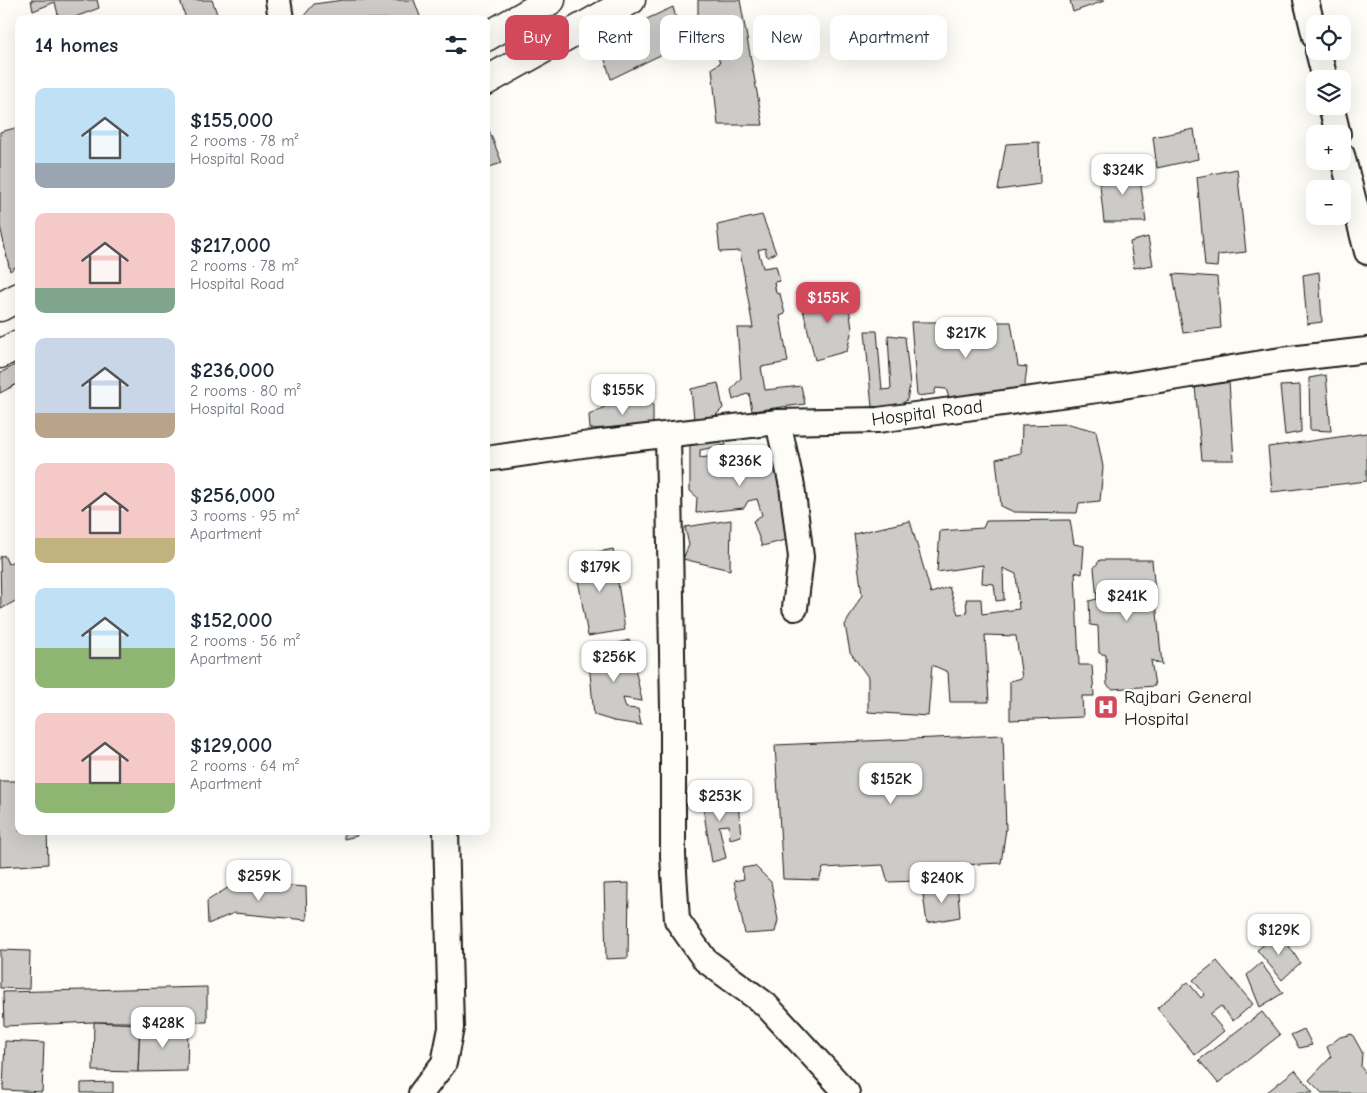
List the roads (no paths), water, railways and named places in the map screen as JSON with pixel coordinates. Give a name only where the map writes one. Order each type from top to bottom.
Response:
[{"type":"main road","points":[[490,35],[551,0]]},
{"type":"main road","points":[[490,79],[631,0]]},
{"type":"main road","points":[[0,307],[15,299]]},
{"type":"main road","points":[[0,354],[15,346]]},
{"type":"street","points":[[278,0],[280,15]]},
{"type":"street","points":[[1306,0],[1310,15]]},
{"type":"street","points":[[1346,170],[1367,252]]},
{"type":"street","name":"Hospital Road","points":[[490,458],[778,422],[878,420],[1105,389],[1281,360],[1367,350]]},
{"type":"street","points":[[778,422],[792,486],[801,557],[796,608]]},
{"type":"street","points":[[668,435],[673,707],[673,856],[677,920],[705,960],[765,1004],[847,1093]]},
{"type":"street","points":[[421,1093],[444,1063],[451,1028],[446,835]]},
{"type":"place","name":"Rajbari General Hospital","points":[[1106,707]]}]
